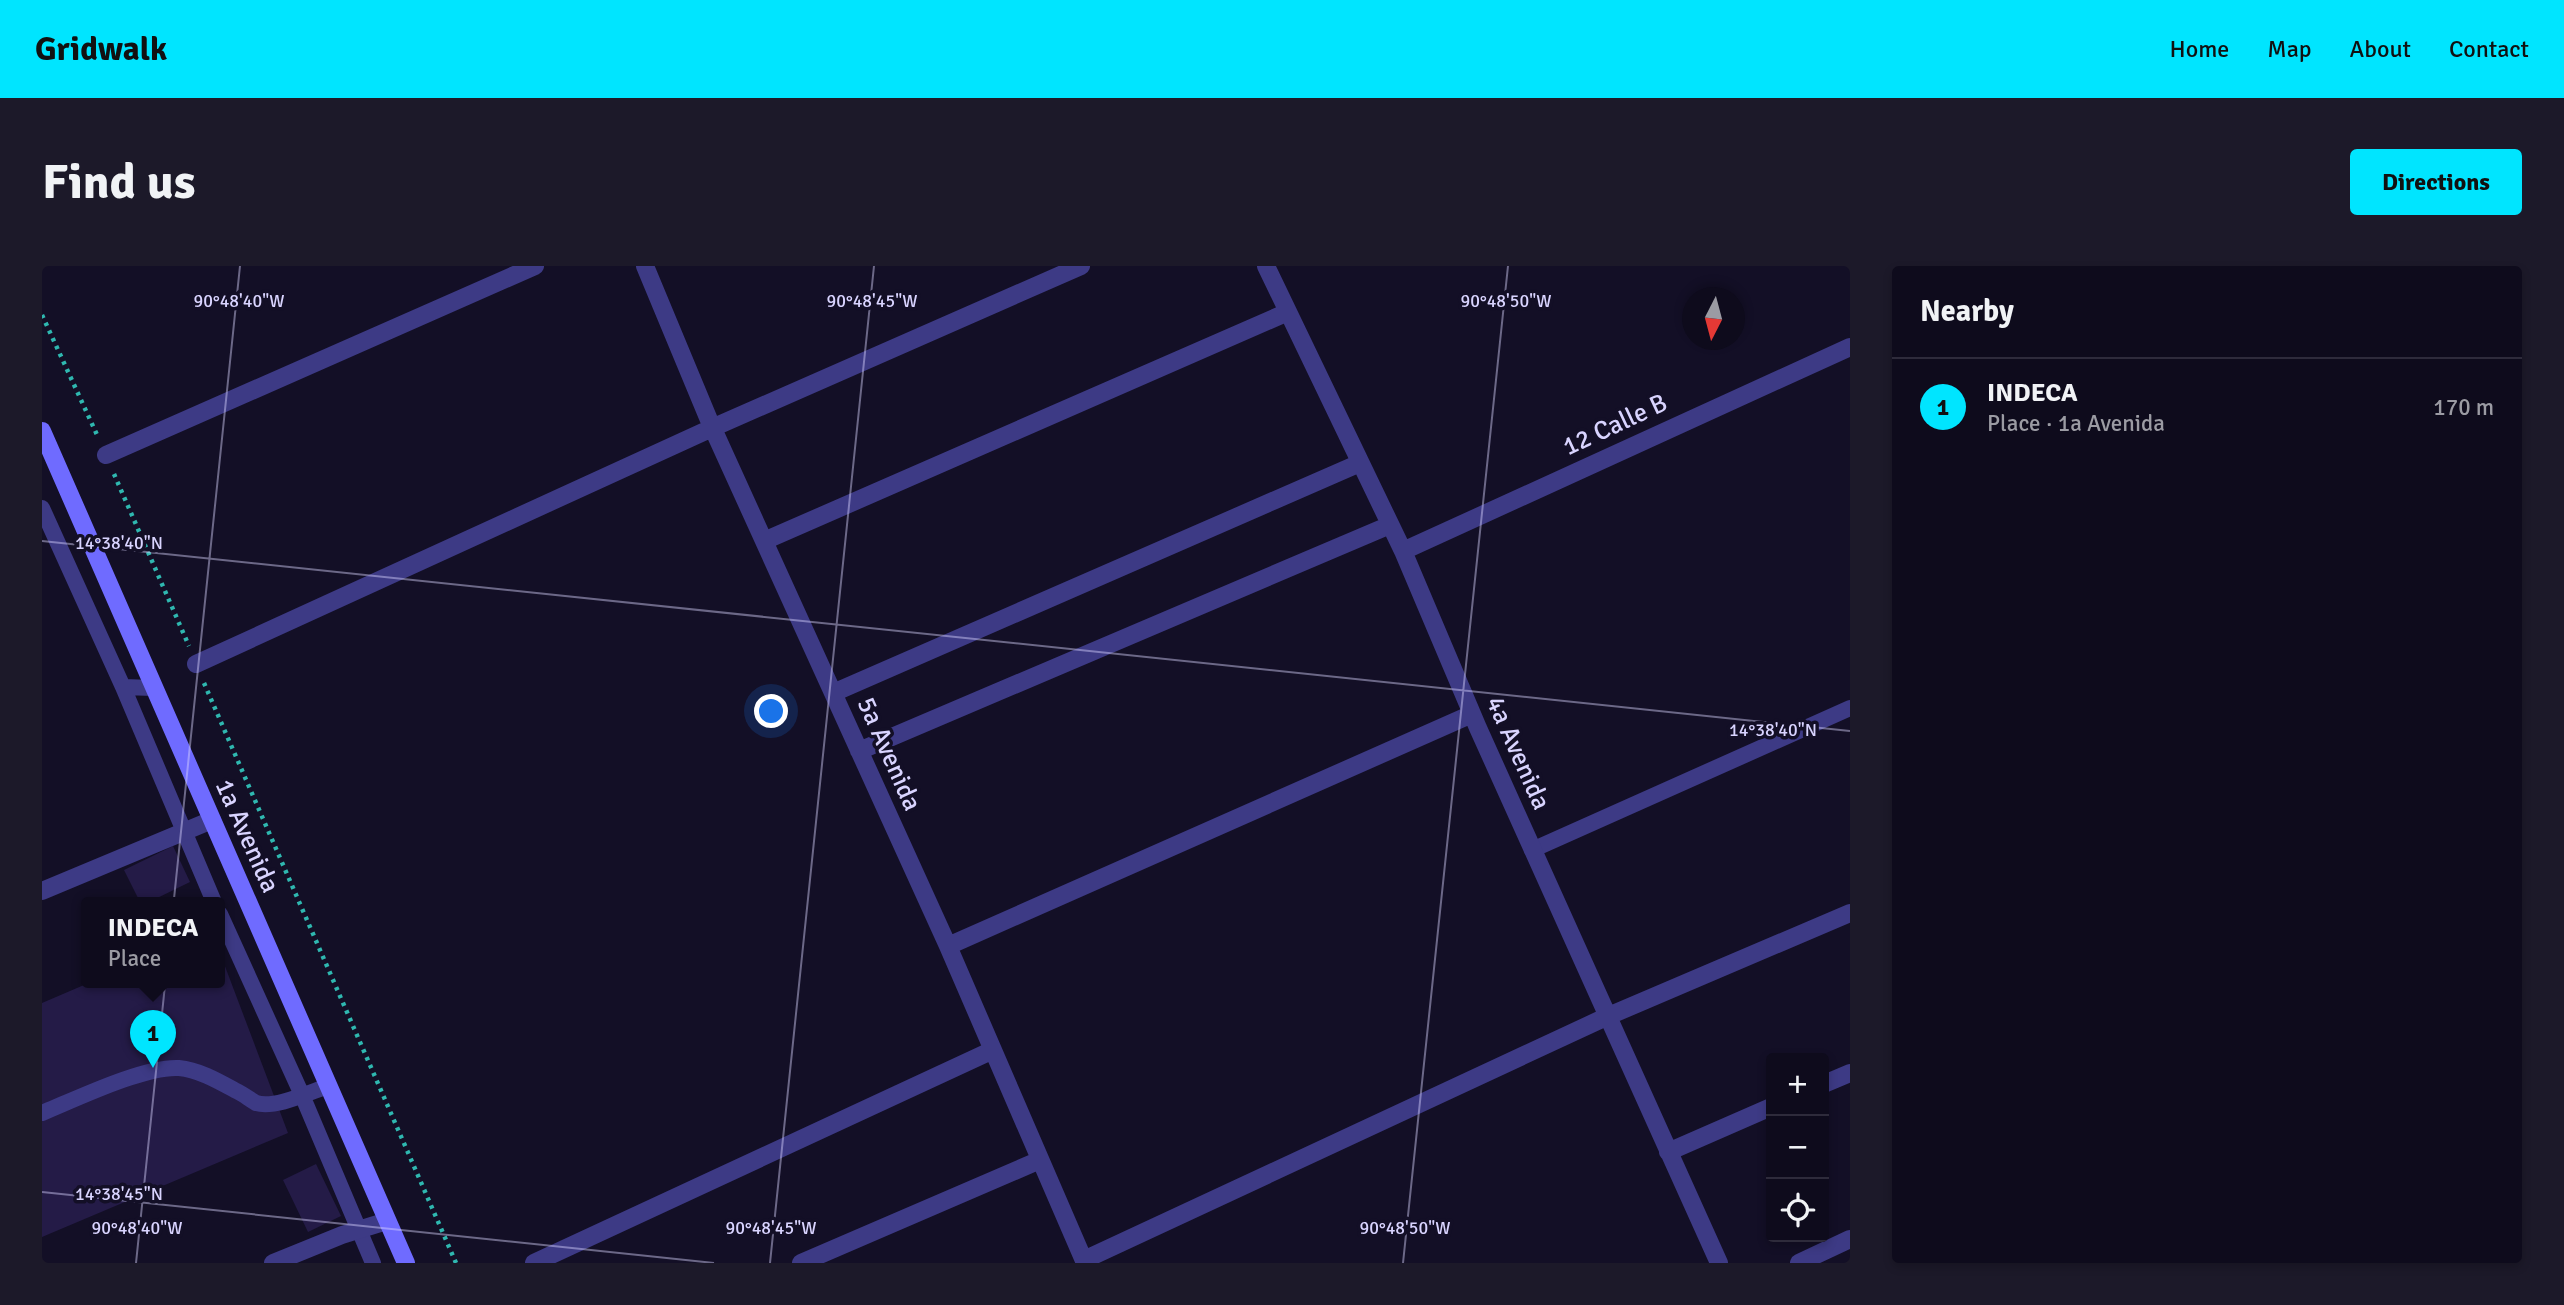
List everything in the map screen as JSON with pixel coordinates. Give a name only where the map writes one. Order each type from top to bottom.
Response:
[{"type":"main road","name":"1a Avenida","points":[[42,431],[406,1263]]},
{"type":"street","points":[[106,454],[535,266]]},
{"type":"street","points":[[196,664],[712,428],[1081,266]]},
{"type":"street","name":"4a Avenida","points":[[1266,266],[1403,551],[1606,1017],[1719,1263]]},
{"type":"street","name":"5a Avenida","points":[[653,268],[712,428],[947,946],[1085,1261]]},
{"type":"street","points":[[764,541],[1288,312]]},
{"type":"street","name":"12 Calle B","points":[[1403,551],[1850,347]]},
{"type":"street","points":[[833,693],[1360,463]]},
{"type":"street","points":[[859,751],[1390,525]]},
{"type":"street","points":[[947,946],[1472,714]]},
{"type":"street","points":[[42,891],[212,820]]},
{"type":"street","points":[[1085,1261],[1606,1017],[1850,913]]},
{"type":"street","points":[[534,1263],[993,1050]]},
{"type":"street","points":[[1829,1082],[1850,1073]]},
{"type":"street","points":[[1668,1152],[1766,1109]]},
{"type":"street","points":[[801,1263],[1041,1160]]},
{"type":"street","points":[[273,1263],[359,1229],[387,1221]]},
{"type":"street","points":[[1799,1263],[1850,1239]]},
{"type":"lane","points":[[42,508],[123,687],[212,897]]},
{"type":"lane","points":[[123,687],[153,688]]},
{"type":"lane","points":[[1532,850],[1850,708]]},
{"type":"lane","points":[[225,927],[302,1095],[373,1263]]},
{"type":"lane","points":[[42,1113],[147,1072],[175,1068],[207,1076],[257,1103],[269,1104],[328,1086]]},
{"type":"path","points":[[42,315],[106,454],[456,1263]]},
{"type":"building","points":[[173,846],[190,882],[159,897],[138,897],[124,870]]},
{"type":"building","points":[[225,966],[288,1133],[42,1237],[42,1003],[81,986],[225,988]]},
{"type":"building","points":[[316,1164],[341,1216],[308,1232],[283,1180]]},
{"type":"place","name":"INDECA","points":[[153,1068]]}]
